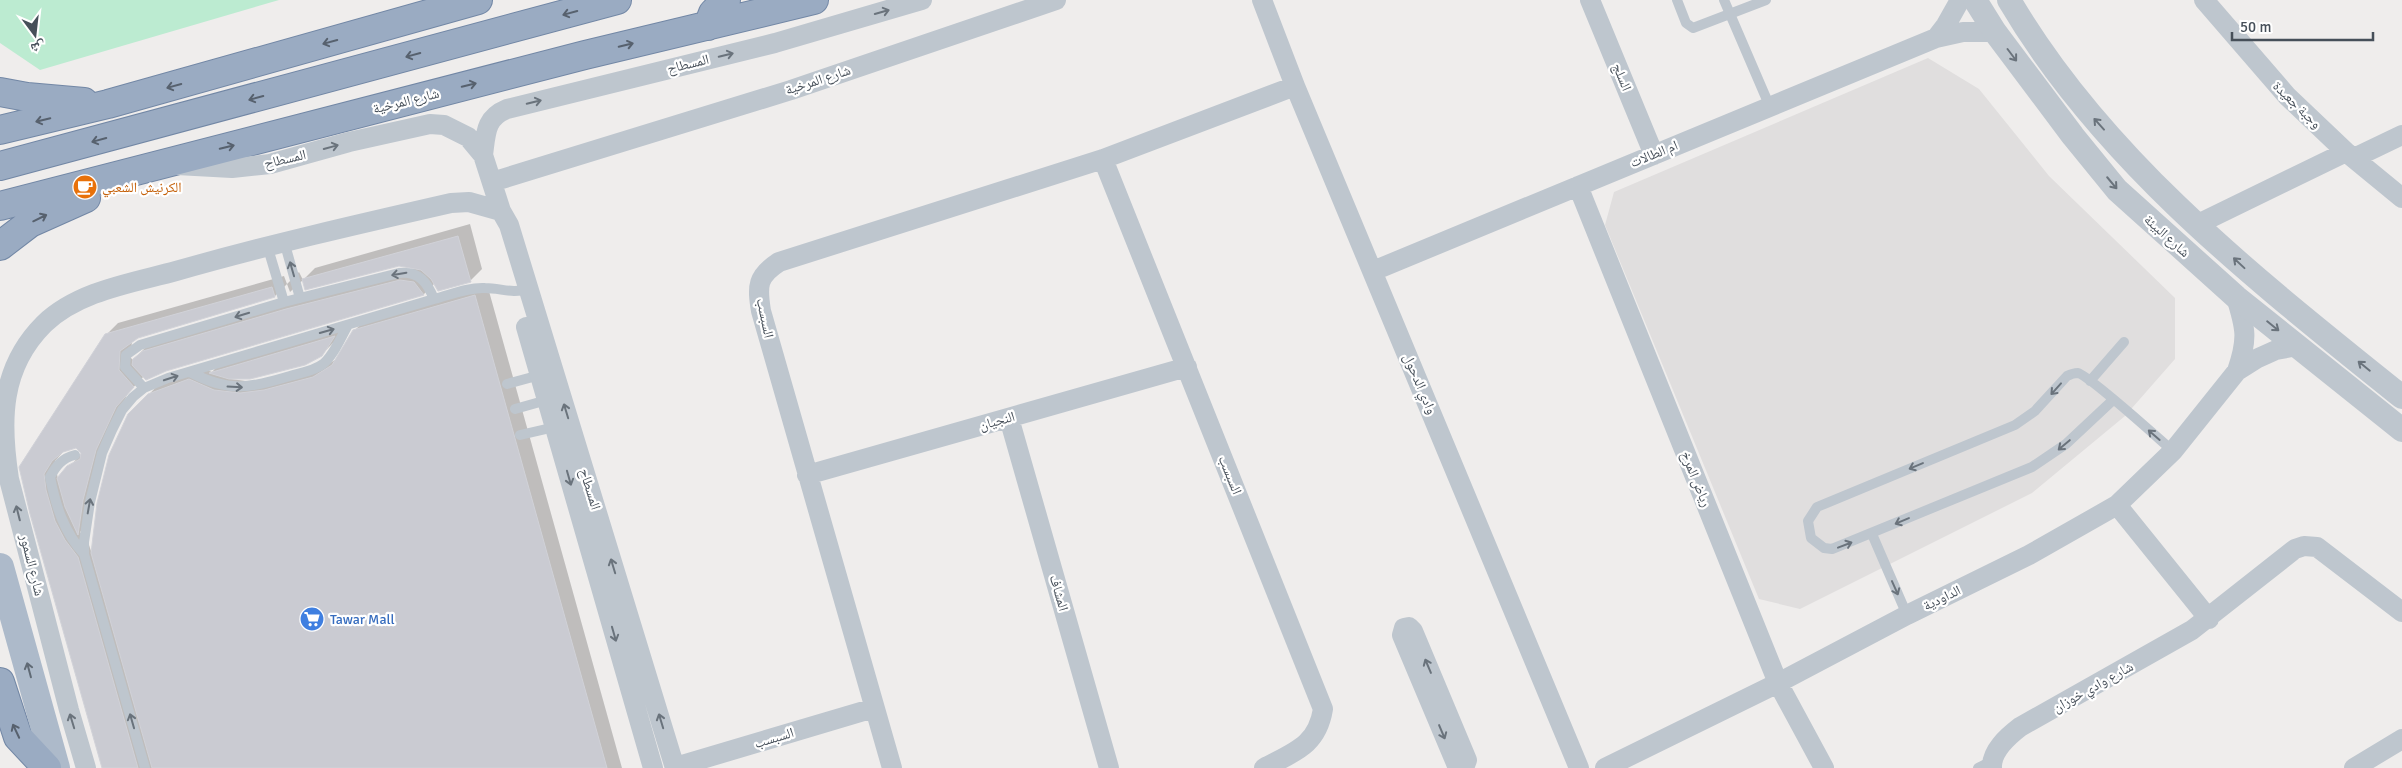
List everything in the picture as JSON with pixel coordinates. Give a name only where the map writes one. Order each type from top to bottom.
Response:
[{"type":"highway","points":[[0,130],[108,104],[478,0]]},
{"type":"highway","points":[[0,166],[617,0]]},
{"type":"highway","points":[[708,26],[713,13],[726,0]]},
{"type":"highway","name":"شارع المرخية","points":[[0,206],[162,163],[814,0]]},
{"type":"highway","points":[[0,92],[28,97],[108,104]]},
{"type":"highway","points":[[0,246],[30,223],[162,163]]},
{"type":"highway","points":[[0,682],[18,737],[47,768]]},
{"type":"main road","points":[[0,567],[56,768]]},
{"type":"street","name":"المسطاح","points":[[483,155],[491,120],[496,114],[507,109],[775,43],[922,0]]},
{"type":"street","name":"شارع المرخية","points":[[492,182],[791,90],[1056,0]]},
{"type":"street","name":"وادي الدحول","points":[[1262,0],[1295,86],[1579,768]]},
{"type":"street","name":"السلج","points":[[1590,0],[1654,155]]},
{"type":"street","points":[[1936,38],[1960,0]]},
{"type":"street","name":"شارع البيئة","points":[[1976,0],[1995,32],[2073,136],[2117,190],[2236,297],[2402,430]]},
{"type":"street","points":[[2009,0],[2041,48],[2095,121],[2136,164],[2252,276],[2402,397]]},
{"type":"street","name":"وجبة جعيدة","points":[[2204,0],[2266,75],[2350,155],[2402,198]]},
{"type":"street","name":"ام الطالات","points":[[1373,270],[1936,38],[1963,32],[1995,32]]},
{"type":"street","name":"السبسب","points":[[892,768],[761,311],[759,282],[766,270],[779,262],[1103,159],[1295,86]]},
{"type":"street","name":"المسطاح","points":[[162,163],[195,167],[232,168],[270,164],[350,142],[430,124],[444,125],[462,132],[483,155],[501,211],[501,227],[675,768]]},
{"type":"street","points":[[2198,224],[2350,155],[2402,135]]},
{"type":"street","name":"السبسب","points":[[1103,159],[1322,708],[1320,726],[1313,738],[1299,750],[1264,768]]},
{"type":"street","name":"رياض المرخ","points":[[1578,186],[1778,683],[1824,768]]},
{"type":"street","points":[[275,243],[451,203],[469,202],[501,211]]},
{"type":"street","name":"شارع السمور","points":[[86,768],[9,478],[2,420],[6,389],[17,360],[44,324],[78,302],[103,291],[275,243]]},
{"type":"street","name":"المسطاح","points":[[522,291],[540,375],[653,768]]},
{"type":"street","name":"الداودية","points":[[2236,297],[2245,325],[2245,348],[2237,371]]},
{"type":"street","name":"الداودية","points":[[1605,768],[1778,683],[1907,615],[2029,555],[2117,505],[2173,451],[2237,371],[2256,359],[2276,350],[2297,346]]},
{"type":"street","name":"النجيان","points":[[807,475],[1187,367]]},
{"type":"street","name":"المشاف","points":[[1008,418],[1109,768]]},
{"type":"street","points":[[2117,505],[2209,619]]},
{"type":"street","name":"شارع وادي خوزان","points":[[1987,766],[2007,738],[2020,727],[2158,651],[2209,619],[2284,556],[2304,546],[2317,547],[2402,612]]},
{"type":"street","points":[[1458,768],[1436,701],[1467,760],[1464,768]]},
{"type":"street","name":"السبسب","points":[[675,768],[874,708]]},
{"type":"street","points":[[2354,768],[2402,739]]},
{"type":"lane","points":[[1677,0],[1686,23],[1693,28],[1766,0]]},
{"type":"lane","points":[[1724,0],[1770,107]]},
{"type":"lane","points":[[275,243],[300,298]]},
{"type":"lane","points":[[275,243],[284,302]]},
{"type":"lane","points":[[144,388],[124,367],[126,355],[134,347],[284,302],[408,272],[424,280],[434,299]]},
{"type":"lane","points":[[145,768],[84,554],[90,502],[102,453],[122,410],[133,396],[144,388],[190,372],[434,299],[485,288],[522,291]]},
{"type":"lane","points":[[190,372],[210,382],[229,387],[242,388],[276,380],[322,364],[334,349],[348,325]]},
{"type":"lane","points":[[2090,381],[2124,342]]},
{"type":"lane","points":[[2113,400],[2066,444],[2044,460],[1872,534],[1832,549],[1824,548],[1811,538],[1808,522],[1817,507],[2025,419],[2070,375],[2081,374],[2113,400],[2173,451]]},
{"type":"lane","points":[[507,384],[540,375]]},
{"type":"lane","points":[[515,409],[547,400]]},
{"type":"lane","points":[[520,435],[555,427]]},
{"type":"lane","points":[[75,456],[66,458],[55,467],[50,477],[64,526],[70,538],[84,554]]},
{"type":"lane","points":[[1872,534],[1907,615]]},
{"type":"shaded area","points":[[1928,58],[1979,89],[2049,176],[2175,298],[2175,359],[2125,416],[2032,493],[1800,609],[1759,599],[1605,225],[1614,192]]},
{"type":"green space","points":[[0,0],[279,0],[40,70],[0,43]]},
{"type":"building","points":[[458,236],[471,282],[438,291],[431,279],[421,270],[399,266],[305,290],[302,279]]},
{"type":"building","points":[[400,280],[414,282],[424,295],[166,371],[146,380],[132,365],[133,359],[143,351],[286,309]]},
{"type":"building","points":[[272,287],[275,297],[138,338],[120,351],[119,370],[134,387],[116,407],[96,450],[83,500],[78,535],[65,507],[57,478],[67,466],[80,459],[81,453],[76,448],[63,452],[52,461],[44,474],[46,490],[55,521],[65,540],[78,557],[138,768],[102,768],[30,514],[19,467],[105,334]]},
{"type":"building","name":"Tawar Mall","points":[[475,295],[607,768],[152,768],[91,553],[97,503],[109,455],[128,414],[148,394],[189,379],[214,390],[240,393],[264,390],[313,377],[332,365],[353,330]]},
{"type":"building","points":[[335,336],[322,356],[305,365],[250,379],[229,379],[209,373]]},
{"type":"place","name":"الكرنيش الشعبي","points":[[85,187]]},
{"type":"place","name":"Tawar Mall","points":[[312,619]]}]
